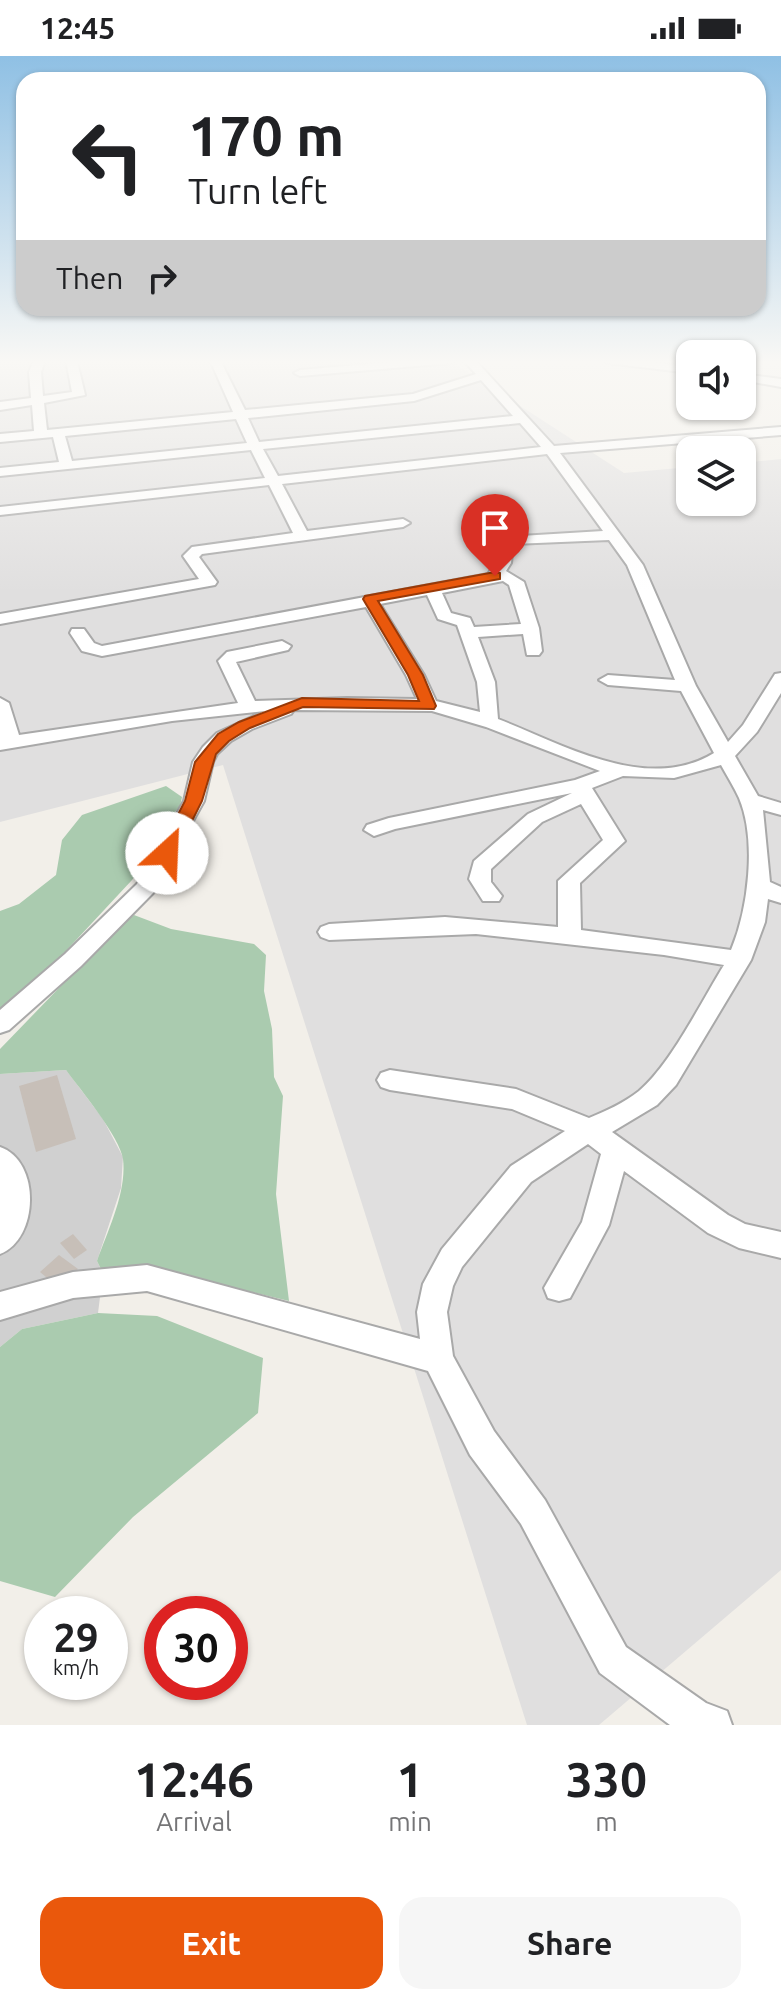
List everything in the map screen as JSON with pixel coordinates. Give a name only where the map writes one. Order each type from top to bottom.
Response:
[{"type":"street","points":[[59,438],[67,465]]},
{"type":"street","points":[[251,438],[302,535]]},
{"type":"street","points":[[0,472],[255,446],[281,438]]},
{"type":"street","points":[[540,438],[639,573],[687,686],[750,800],[770,891],[739,960],[667,1078],[636,1107],[589,1130],[521,1174],[452,1258],[438,1284],[432,1312],[438,1359],[482,1443],[533,1512],[613,1660],[696,1720],[713,1725]]},
{"type":"street","points":[[0,511],[551,450],[698,438]]},
{"type":"street","points":[[0,619],[206,583],[210,580],[192,553],[403,523]]},
{"type":"street","points":[[495,576],[503,563],[506,542],[510,540],[612,535]]},
{"type":"street","points":[[78,633],[88,647],[102,651],[505,576],[516,582],[531,628],[533,651]]},
{"type":"street","points":[[432,589],[444,616],[462,620],[468,633],[481,672],[488,682],[489,719]]},
{"type":"street","points":[[369,599],[415,675],[429,706]]},
{"type":"street","points":[[468,633],[531,628]]},
{"type":"street","points":[[248,705],[228,659],[282,646]]},
{"type":"street","points":[[0,703],[6,743],[174,713],[248,705],[429,706],[489,719],[559,752],[618,771],[673,773],[724,757],[736,749],[781,678]]},
{"type":"street","points":[[608,680],[687,686]]},
{"type":"street","points":[[0,1024],[73,960],[145,888],[194,801],[203,762],[210,751],[224,737],[245,725],[302,703]]},
{"type":"street","points":[[491,896],[479,882],[478,873],[482,866],[535,818],[618,771]]},
{"type":"street","points":[[374,830],[418,818],[582,790]]},
{"type":"street","points":[[570,935],[569,881],[614,841],[582,790]]},
{"type":"street","points":[[750,800],[781,809]]},
{"type":"street","points":[[329,932],[445,925],[570,935],[739,960]]},
{"type":"street","points":[[390,1080],[516,1099],[589,1130],[718,1224],[739,1235],[781,1245]]},
{"type":"street","points":[[559,1288],[595,1225],[616,1150]]},
{"type":"street","points":[[0,1158],[16,1181],[17,1209],[0,1241]]},
{"type":"street","points":[[0,1306],[73,1285],[147,1278],[438,1359]]},
{"type":"shaded area","points":[[0,438],[570,438],[624,473],[676,468],[676,516],[756,516],[756,462],[781,459],[781,1570],[599,1725],[527,1725],[223,765],[0,822]]},
{"type":"shaded area","points":[[66,1070],[103,1119],[123,1157],[121,1188],[97,1261],[103,1273],[98,1313],[22,1329],[0,1347],[0,1074]]},
{"type":"green space","points":[[166,786],[182,797],[180,806],[167,822],[161,843],[132,880],[51,967],[0,1012],[0,911],[19,904],[56,875],[62,840],[82,815]]},
{"type":"green space","points":[[134,915],[171,929],[254,944],[266,955],[264,991],[272,1029],[274,1077],[283,1096],[276,1194],[289,1301],[172,1273],[103,1273],[97,1261],[116,1211],[122,1184],[123,1159],[115,1138],[66,1070],[0,1074],[0,1049],[115,930]]},
{"type":"green space","points":[[98,1313],[157,1316],[263,1358],[258,1413],[133,1517],[56,1596],[0,1581],[0,1347],[22,1329]]},
{"type":"building","points":[[57,1075],[76,1139],[36,1152],[19,1086]]},
{"type":"building","points":[[73,1234],[87,1250],[74,1259],[60,1243]]},
{"type":"building","points":[[59,1255],[78,1269],[58,1287],[40,1272]]},
{"type":"route","points":[[167,853],[194,801],[203,762],[224,737],[245,725],[302,703],[429,706],[415,675],[369,599],[495,576]]}]
